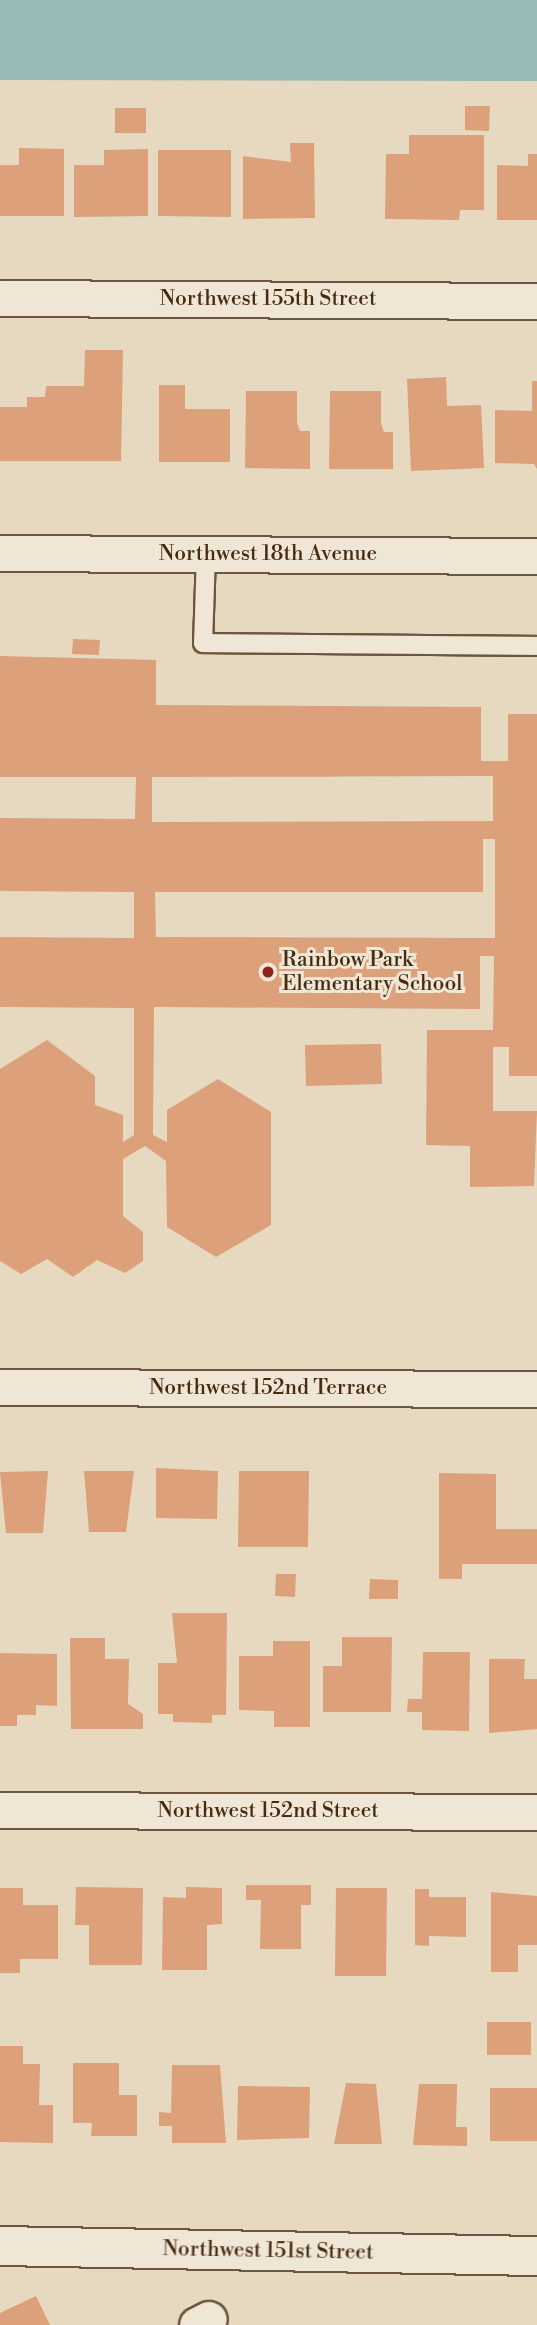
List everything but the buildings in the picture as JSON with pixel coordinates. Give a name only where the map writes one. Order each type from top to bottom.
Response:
[{"type":"street","name":"Northwest 155th Street","points":[[0,298],[537,301]]},
{"type":"street","name":"Northwest 18th Avenue","points":[[0,552],[537,556]]},
{"type":"street","name":"Northwest 152nd Terrace","points":[[0,1387],[537,1390]]},
{"type":"street","name":"Northwest 152nd Street","points":[[0,1810],[537,1812]]},
{"type":"street","name":"Northwest 151st Street","points":[[0,2246],[537,2256]]},
{"type":"lane","points":[[206,554],[203,643],[537,646]]},
{"type":"water","points":[[0,0],[537,0],[537,81],[0,80]]},
{"type":"place","name":"Rainbow Park Elementary School","points":[[268,972]]}]
